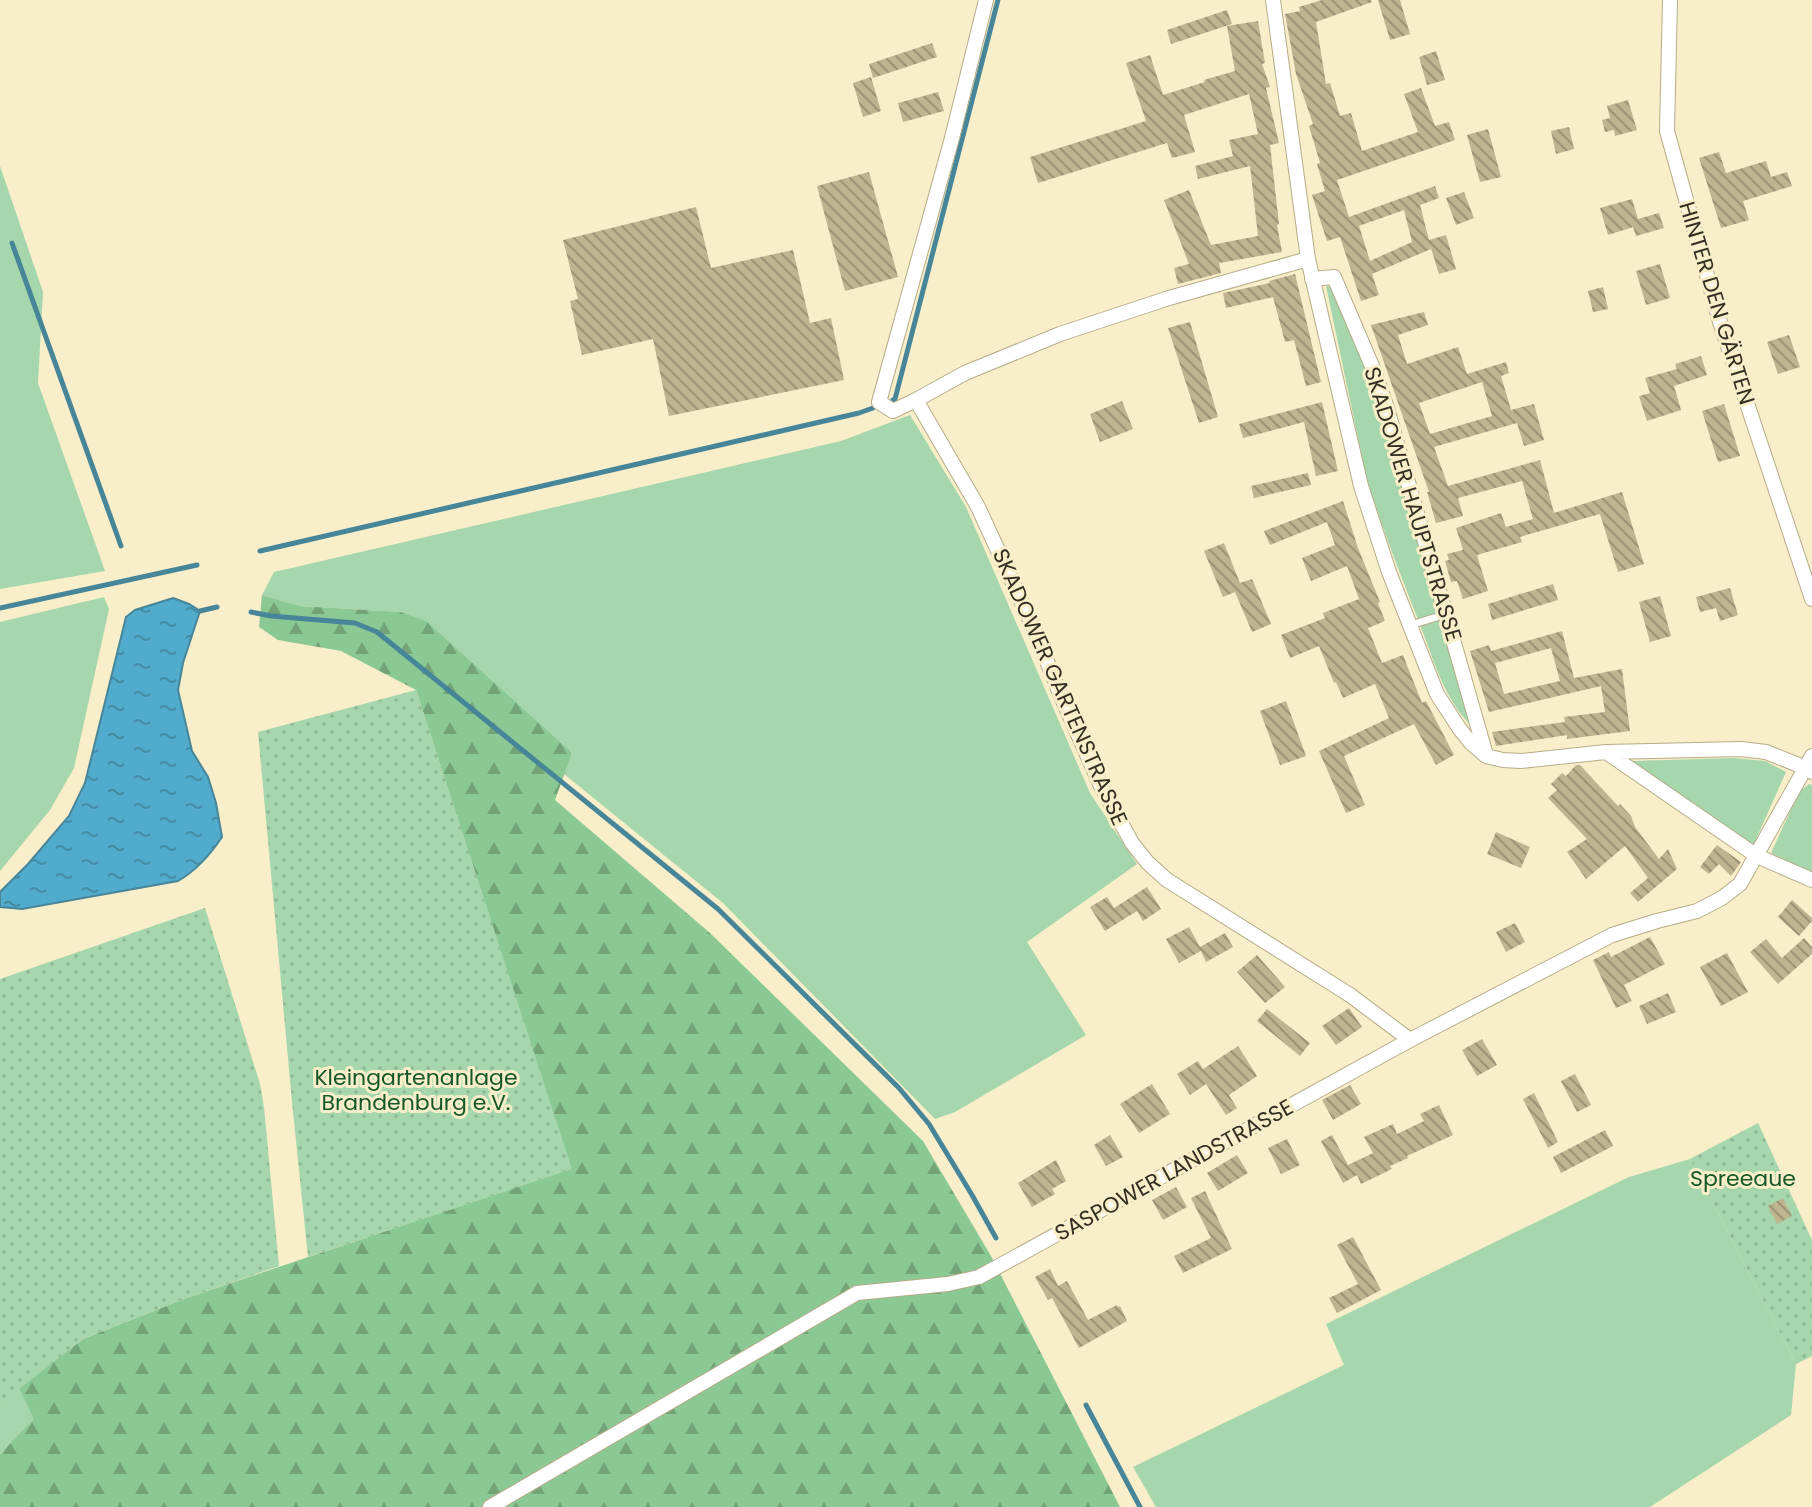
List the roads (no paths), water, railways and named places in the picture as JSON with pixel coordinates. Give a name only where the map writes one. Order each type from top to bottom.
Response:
[{"type":"street","points":[[986,0],[952,138],[879,402],[893,411],[965,373],[1060,334],[1169,298],[1308,259]]},
{"type":"street","name":"SKADOWER HAUPTSTRASSE","points":[[1273,0],[1308,259],[1361,486],[1389,572],[1437,694],[1459,728],[1486,756]]},
{"type":"street","name":"HINTER DEN GÄRTEN","points":[[1670,0],[1667,131],[1720,322],[1812,599]]},
{"type":"street","name":"SKADOWER HAUPTSTRASSE","points":[[1312,279],[1334,277],[1372,366],[1386,405],[1486,756]]},
{"type":"street","name":"SKADOWER GARTENSTRASSE","points":[[916,400],[978,507],[1101,786],[1132,843],[1167,880],[1350,995],[1410,1040]]},
{"type":"street","points":[[1486,756],[1521,761],[1606,752],[1741,749],[1766,752],[1810,765]]},
{"type":"street","points":[[1606,752],[1757,856],[1812,880]]},
{"type":"street","name":"SASPOWER LANDSTRASSE","points":[[490,1507],[857,1293],[948,1284],[979,1277],[1410,1040],[1612,935],[1697,911],[1722,898],[1740,884],[1810,765]]},
{"type":"lane","points":[[1411,625],[1446,614]]},
{"type":"water","points":[[173,598],[200,611],[183,663],[178,690],[192,751],[208,777],[222,837],[203,862],[178,881],[22,909],[0,907],[0,892],[69,816],[85,783],[126,617],[135,610]]},
{"type":"waterway","points":[[893,400],[998,0]]},
{"type":"waterway","points":[[12,243],[121,546]]},
{"type":"waterway","points":[[260,551],[873,408]]},
{"type":"waterway","points":[[0,608],[197,565]]},
{"type":"waterway","points":[[200,611],[217,607]]},
{"type":"waterway","points":[[251,612],[355,623],[377,632],[718,909],[899,1088],[929,1124],[996,1238]]},
{"type":"waterway","points":[[1086,1405],[1140,1507]]},
{"type":"park label","name":"Kleingartenanlage Brandenburg e.V.","points":[[416,1090]]},
{"type":"park label","name":"Spreeaue","points":[[1743,1178]]}]
